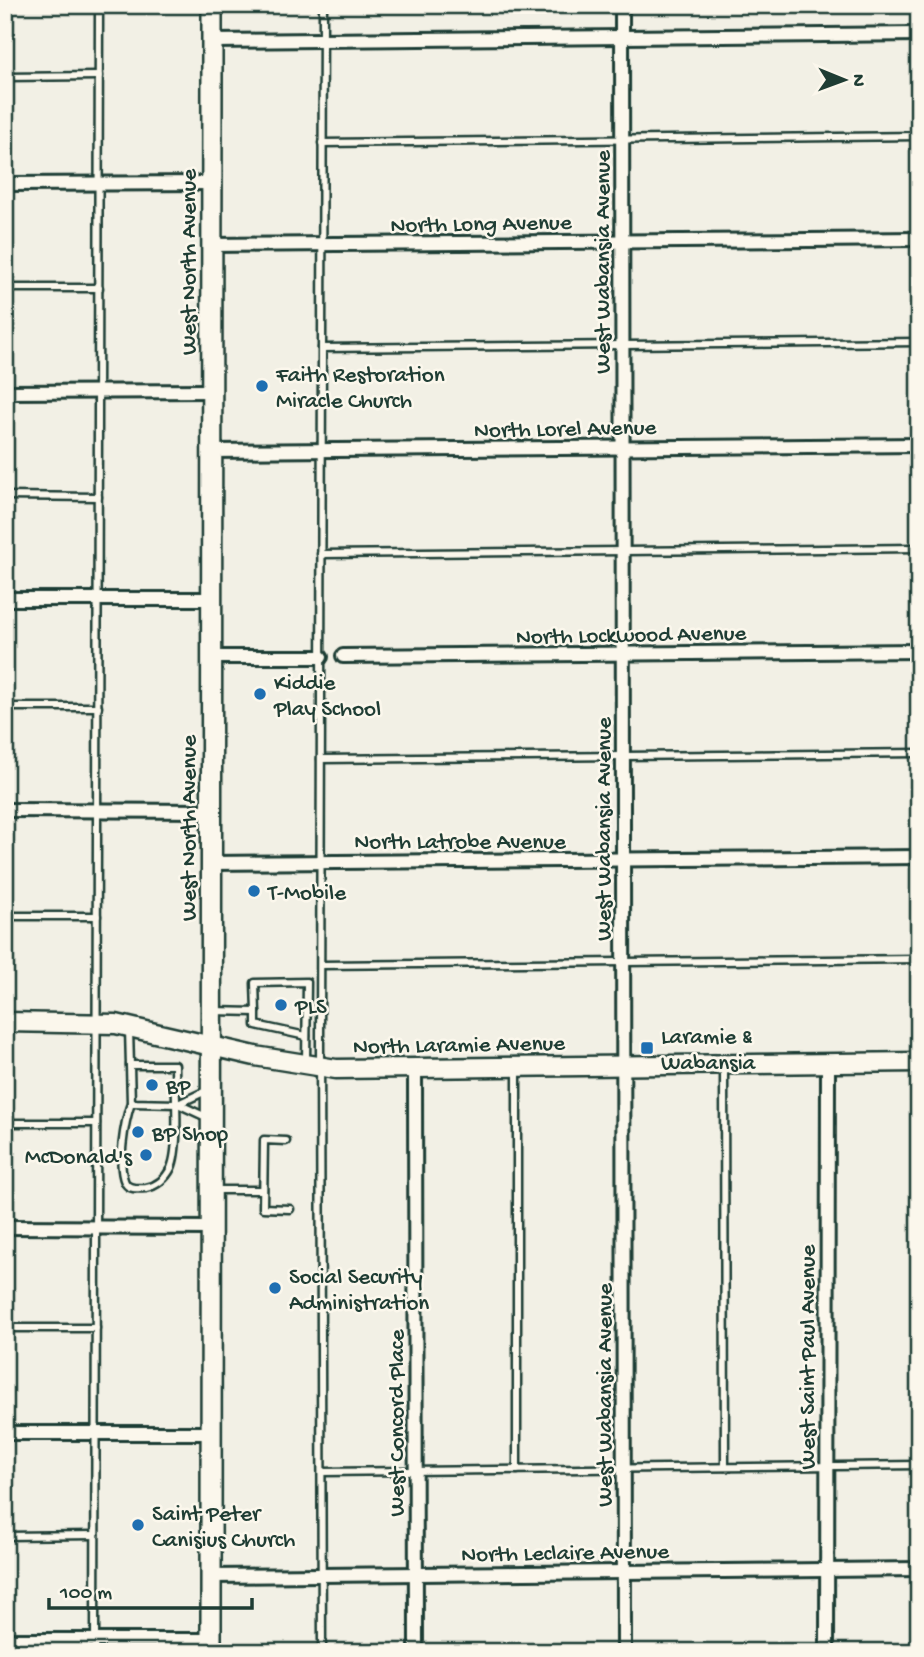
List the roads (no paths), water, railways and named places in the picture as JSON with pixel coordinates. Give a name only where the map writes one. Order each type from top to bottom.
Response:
[{"type":"main road","name":"West North Avenue","points":[[211,1646],[212,5]]},
{"type":"street","name":"West Wabansia Avenue","points":[[622,5],[624,1652]]},
{"type":"street","points":[[212,41],[919,34]]},
{"type":"street","points":[[5,184],[212,183]]},
{"type":"street","name":"North Long Avenue","points":[[212,245],[919,239]]},
{"type":"street","points":[[5,392],[212,391]]},
{"type":"street","name":"North Lorel Avenue","points":[[212,451],[919,445]]},
{"type":"street","points":[[5,599],[212,598]]},
{"type":"street","name":"North Lockwood Avenue","points":[[344,656],[919,651]]},
{"type":"street","points":[[212,657],[321,657]]},
{"type":"street","points":[[5,810],[212,811]]},
{"type":"street","name":"North Latrobe Avenue","points":[[212,863],[919,857]]},
{"type":"street","name":"North Laramie Avenue","points":[[5,1022],[97,1023],[129,1027],[211,1047],[313,1066],[415,1068],[919,1062]]},
{"type":"street","name":"West Saint Paul Avenue","points":[[827,1652],[828,1062]]},
{"type":"street","name":"West Concord Place","points":[[415,1068],[416,1652]]},
{"type":"street","points":[[5,1227],[211,1228]]},
{"type":"street","points":[[5,1433],[211,1433]]},
{"type":"street","name":"North Leclaire Avenue","points":[[211,1576],[919,1569]]},
{"type":"street","points":[[5,1640],[95,1646],[211,1646]]},
{"type":"lane","points":[[95,1646],[99,5]]},
{"type":"lane","points":[[322,1652],[322,1472],[313,1066],[321,965],[323,5]]},
{"type":"lane","points":[[5,77],[99,76]]},
{"type":"lane","points":[[322,143],[919,136]]},
{"type":"lane","points":[[5,288],[99,288]]},
{"type":"lane","points":[[322,348],[919,342]]},
{"type":"lane","points":[[5,496],[98,496]]},
{"type":"lane","points":[[321,554],[919,548]]},
{"type":"lane","points":[[5,707],[98,707]]},
{"type":"lane","points":[[321,759],[919,753]]},
{"type":"lane","points":[[5,916],[97,916]]},
{"type":"lane","points":[[321,965],[919,959]]},
{"type":"lane","points":[[306,1036],[256,1025],[255,983],[307,982],[306,1036],[313,1066]]},
{"type":"lane","points":[[211,1011],[256,1012]]},
{"type":"lane","points":[[129,1027],[130,1065],[131,1103],[124,1130],[123,1170],[126,1184],[134,1188],[155,1185],[163,1180],[171,1168],[177,1104],[175,1065],[130,1065]]},
{"type":"lane","points":[[724,1063],[725,1467]]},
{"type":"lane","points":[[517,1066],[517,1470]]},
{"type":"lane","points":[[177,1104],[211,1089]]},
{"type":"lane","points":[[131,1103],[177,1104],[211,1120]]},
{"type":"lane","points":[[5,1123],[96,1123]]},
{"type":"lane","points":[[286,1140],[264,1140],[263,1208],[290,1209]]},
{"type":"lane","points":[[212,1190],[263,1190]]},
{"type":"lane","points":[[5,1328],[96,1328]]},
{"type":"lane","points":[[322,1472],[919,1465]]},
{"type":"lane","points":[[5,1535],[95,1535]]},
{"type":"place","name":"Faith Restoration Miracle Church","points":[[262,386]]},
{"type":"place","name":"Kiddie Play School","points":[[260,694]]},
{"type":"place","name":"T-Mobile","points":[[254,891]]},
{"type":"place","name":"PLS","points":[[281,1005]]},
{"type":"place","name":"Laramie & Wabansia","points":[[647,1048]]},
{"type":"place","name":"BP","points":[[152,1085]]},
{"type":"place","name":"BP Shop","points":[[138,1132]]},
{"type":"place","name":"McDonald's","points":[[146,1155]]},
{"type":"place","name":"Social Security Administration","points":[[275,1288]]},
{"type":"place","name":"Saint Peter Canisius Church","points":[[138,1525]]}]
